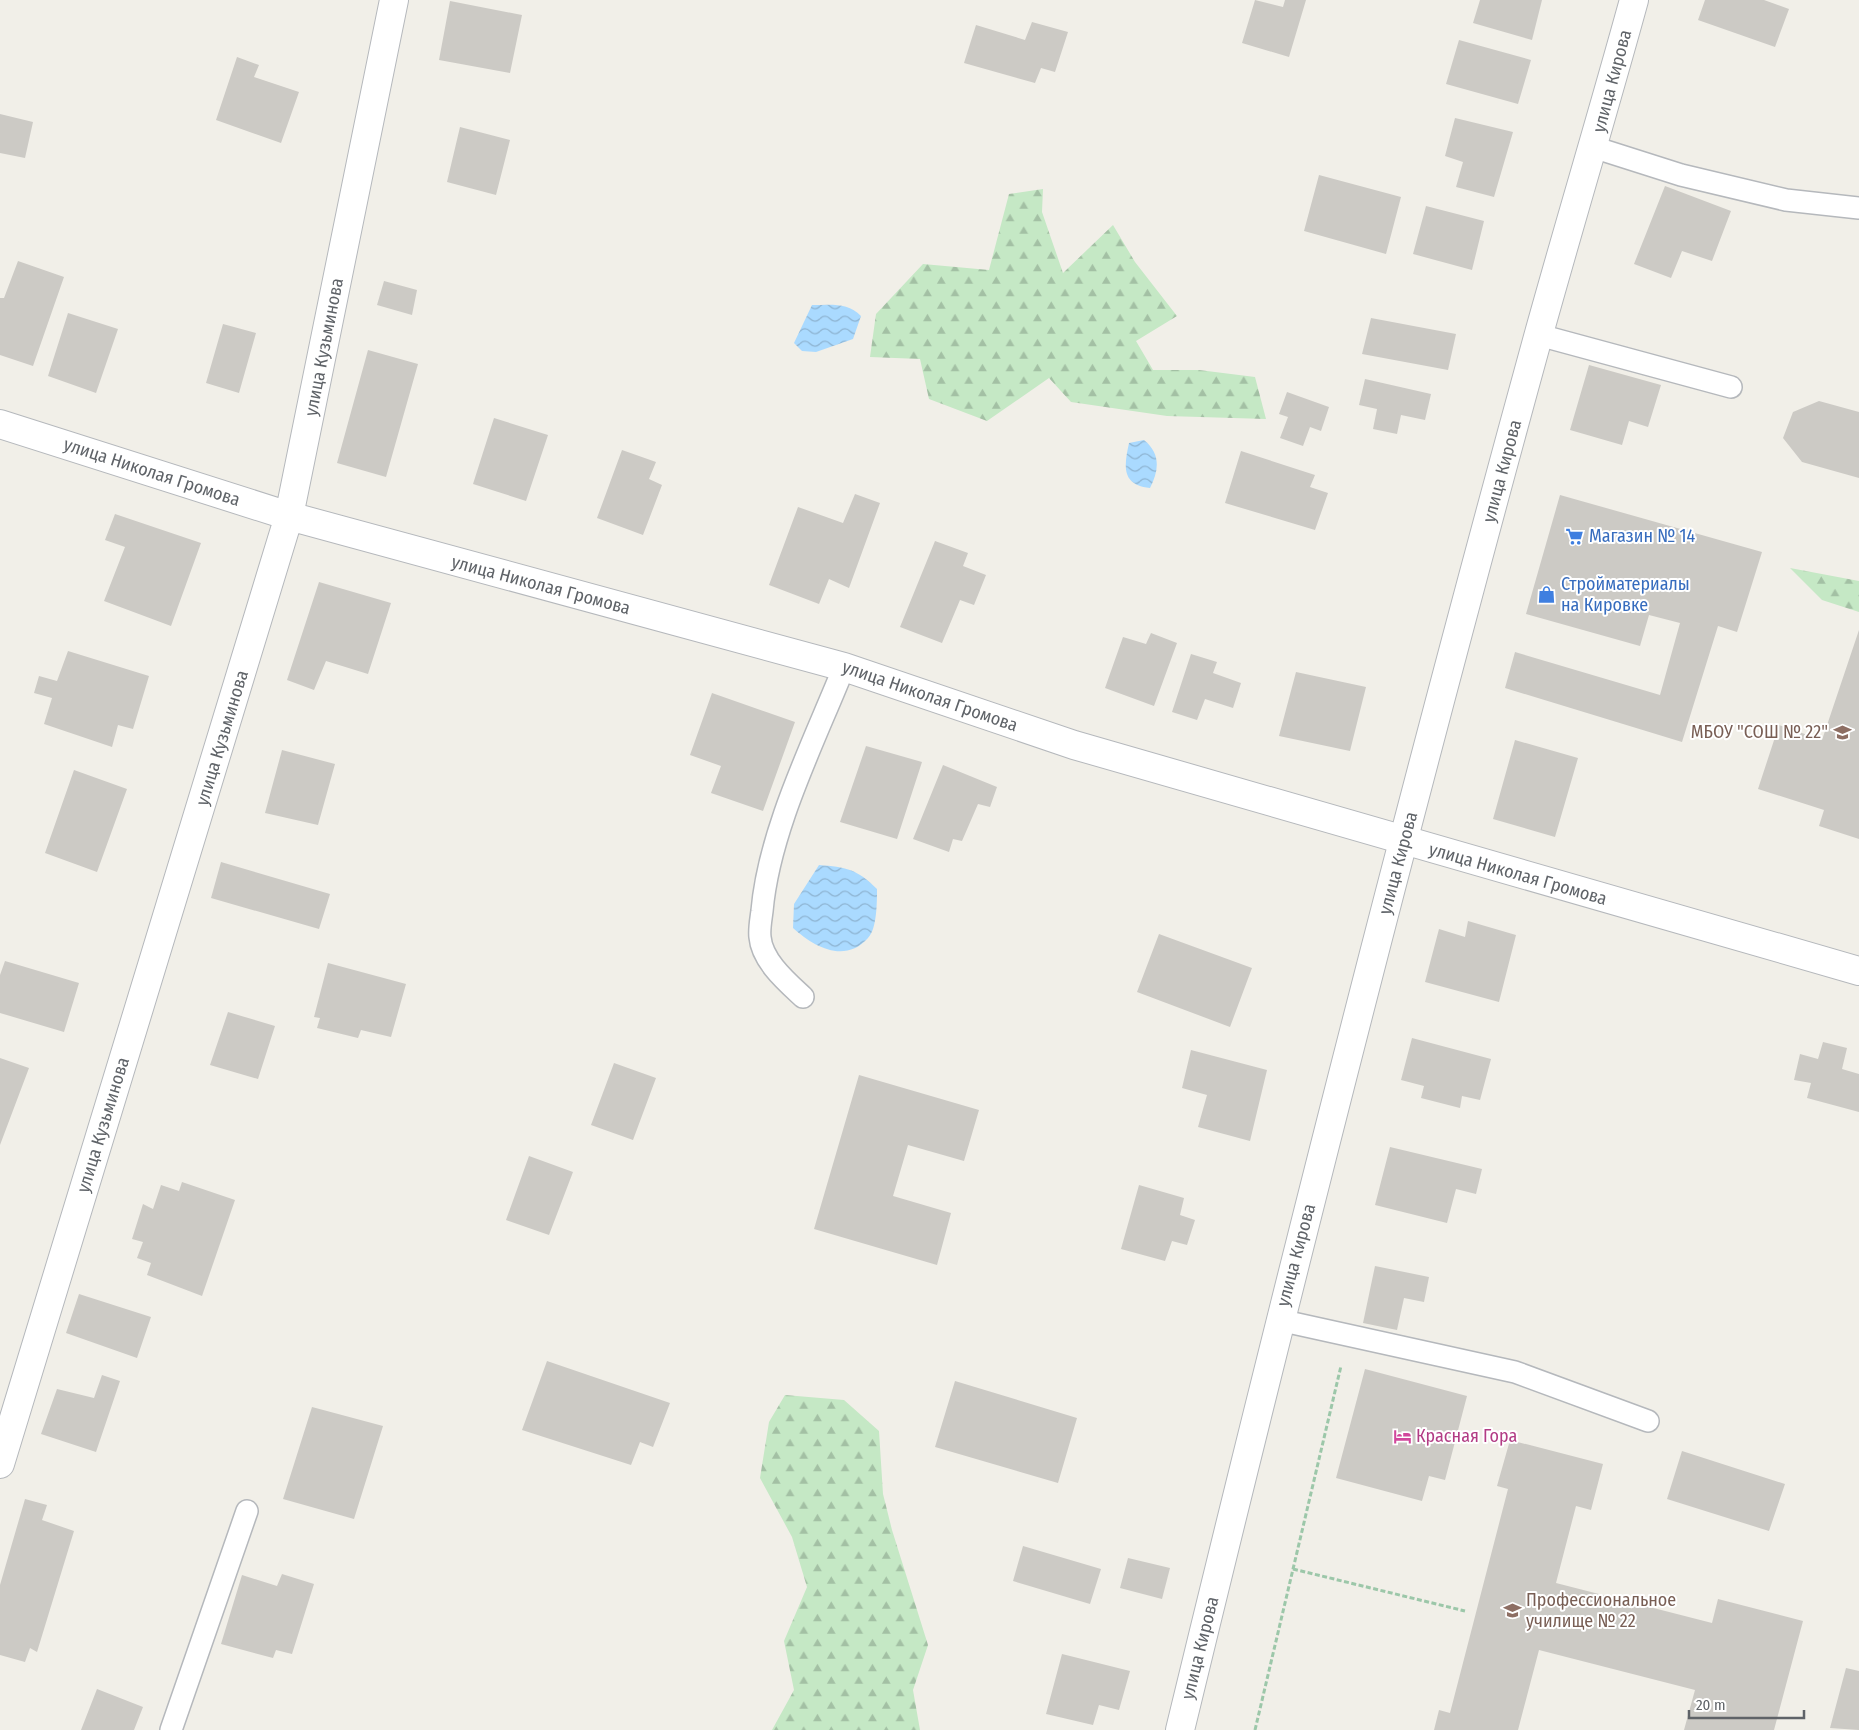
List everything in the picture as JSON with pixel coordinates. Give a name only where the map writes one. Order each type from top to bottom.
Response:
[{"type":"street","name":"улица Кузьминова","points":[[0,1464],[290,516],[394,0]]},
{"type":"street","name":"улица Кирова","points":[[1180,1730],[1279,1320],[1403,841],[1539,335],[1634,0]]},
{"type":"street","name":"улица Николая Громова","points":[[0,424],[290,516],[844,667],[1074,745],[1859,971]]},
{"type":"lane","points":[[1593,147],[1680,175],[1786,200],[1859,208]]},
{"type":"lane","points":[[1539,335],[1731,387]]},
{"type":"lane","points":[[803,997],[772,966],[760,938],[764,888],[774,850],[797,784],[844,667]]},
{"type":"lane","points":[[1279,1320],[1515,1372],[1648,1421]]},
{"type":"lane","points":[[171,1730],[247,1511]]},
{"type":"path","points":[[1255,1730],[1348,1336]]},
{"type":"path","points":[[1293,1570],[1465,1611]]},
{"type":"green space","points":[[1043,189],[1042,212],[1063,273],[1113,225],[1135,262],[1177,316],[1136,341],[1153,370],[1199,370],[1255,377],[1266,419],[1167,416],[1071,402],[1049,378],[987,421],[929,399],[920,359],[870,357],[876,314],[923,264],[989,270],[1009,194]]},
{"type":"green space","points":[[1790,568],[1859,581],[1859,612],[1822,600]]},
{"type":"green space","points":[[785,1395],[844,1400],[879,1431],[883,1494],[892,1530],[928,1645],[913,1690],[920,1730],[772,1730],[794,1690],[784,1641],[807,1587],[792,1537],[760,1478],[769,1422]]},
{"type":"water","points":[[812,305],[845,306],[861,316],[853,339],[816,352],[802,351],[794,343]]},
{"type":"water","points":[[1144,440],[1150,445],[1157,462],[1157,469],[1150,488],[1134,483],[1129,479],[1126,467],[1129,443]]},
{"type":"water","points":[[819,865],[851,870],[870,882],[877,889],[876,915],[871,934],[859,946],[850,950],[830,950],[810,941],[793,928],[794,904]]},
{"type":"building","points":[[1255,0],[1283,7],[1285,0],[1306,0],[1289,57],[1242,43]]},
{"type":"building","points":[[1480,0],[1542,0],[1532,40],[1473,23]]},
{"type":"building","points":[[1705,0],[1764,0],[1789,9],[1775,47],[1698,20]]},
{"type":"building","points":[[450,1],[522,15],[510,73],[439,60]]},
{"type":"building","points":[[1032,22],[1068,32],[1055,72],[1041,68],[1035,83],[964,63],[976,25],[1025,40]]},
{"type":"building","points":[[1459,40],[1531,60],[1518,104],[1446,84]]},
{"type":"building","points":[[237,57],[259,65],[254,77],[299,92],[281,143],[216,120]]},
{"type":"building","points":[[0,114],[33,122],[25,158],[0,153]]},
{"type":"building","points":[[1455,118],[1513,132],[1494,197],[1456,187],[1463,162],[1445,156]]},
{"type":"building","points":[[460,127],[510,140],[496,195],[447,182]]},
{"type":"building","points":[[1319,175],[1401,197],[1386,254],[1304,231]]},
{"type":"building","points":[[1665,186],[1731,211],[1712,261],[1682,251],[1671,278],[1634,264]]},
{"type":"building","points":[[1426,206],[1484,221],[1472,270],[1413,254]]},
{"type":"building","points":[[18,261],[64,277],[33,366],[0,355],[0,298],[4,298]]},
{"type":"building","points":[[384,281],[417,290],[412,315],[377,305]]},
{"type":"building","points":[[68,313],[118,329],[96,393],[48,376]]},
{"type":"building","points":[[1371,318],[1456,334],[1448,370],[1362,354]]},
{"type":"building","points":[[223,324],[256,333],[239,393],[206,383]]},
{"type":"building","points":[[368,350],[418,364],[386,477],[337,463]]},
{"type":"building","points":[[1589,365],[1661,385],[1648,427],[1629,421],[1622,445],[1570,430]]},
{"type":"building","points":[[1365,379],[1431,394],[1425,420],[1401,415],[1397,434],[1373,429],[1377,409],[1359,405]]},
{"type":"building","points":[[1287,392],[1329,407],[1321,431],[1310,427],[1303,446],[1280,438],[1288,417],[1279,414]]},
{"type":"building","points":[[1819,401],[1859,412],[1859,478],[1802,462],[1783,438],[1793,412]]},
{"type":"building","points":[[494,418],[548,435],[526,501],[473,484]]},
{"type":"building","points":[[622,450],[656,462],[649,479],[662,485],[643,535],[597,518]]},
{"type":"building","points":[[1241,451],[1315,475],[1310,487],[1328,493],[1315,530],[1225,503]]},
{"type":"building","points":[[855,494],[880,503],[849,588],[829,579],[819,604],[769,585],[798,507],[843,523]]},
{"type":"building","points":[[1560,495],[1762,552],[1737,632],[1718,626],[1682,742],[1505,688],[1515,652],[1660,695],[1680,623],[1649,615],[1640,646],[1526,614]]},
{"type":"building","points":[[115,514],[201,543],[171,626],[104,601],[125,547],[105,540]]},
{"type":"building","points":[[935,541],[968,553],[963,566],[986,575],[974,605],[960,600],[942,643],[900,627]]},
{"type":"building","points":[[319,582],[391,603],[368,674],[326,661],[314,690],[287,680]]},
{"type":"building","name":"МБОУ \"СОШ № 22\"","points":[[1859,630],[1859,839],[1819,826],[1824,810],[1758,789],[1779,725],[1822,740]]},
{"type":"building","points":[[1151,633],[1177,643],[1154,706],[1105,688],[1123,637],[1146,644]]},
{"type":"building","points":[[68,651],[149,676],[133,729],[118,725],[112,747],[44,724],[52,698],[34,693],[39,676],[57,681]]},
{"type":"building","points":[[1191,654],[1217,662],[1213,673],[1241,683],[1233,708],[1205,699],[1197,720],[1172,712]]},
{"type":"building","points":[[1296,672],[1366,687],[1350,751],[1279,736]]},
{"type":"building","points":[[712,693],[795,722],[763,811],[711,793],[721,766],[690,755]]},
{"type":"building","points":[[1515,740],[1578,758],[1555,837],[1493,819]]},
{"type":"building","points":[[866,746],[922,762],[897,839],[840,822]]},
{"type":"building","points":[[282,750],[335,764],[318,825],[265,813]]},
{"type":"building","points":[[943,765],[997,787],[990,807],[978,804],[962,841],[953,839],[949,852],[913,839]]},
{"type":"building","points":[[74,770],[127,789],[97,872],[45,853]]},
{"type":"building","points":[[221,862],[330,894],[319,929],[211,898]]},
{"type":"building","points":[[1468,921],[1516,935],[1499,1002],[1425,982],[1439,929],[1465,937]]},
{"type":"building","points":[[1159,934],[1252,968],[1230,1027],[1137,992]]},
{"type":"building","points":[[5,961],[79,983],[64,1032],[0,1013],[0,975]]},
{"type":"building","points":[[328,963],[406,984],[391,1037],[361,1030],[358,1038],[317,1028],[320,1018],[314,1017]]},
{"type":"building","points":[[228,1012],[275,1026],[258,1079],[210,1065]]},
{"type":"building","points":[[1412,1038],[1491,1059],[1480,1100],[1462,1096],[1460,1108],[1421,1098],[1424,1086],[1401,1080]]},
{"type":"building","points":[[1823,1042],[1847,1048],[1842,1069],[1859,1074],[1859,1112],[1807,1098],[1811,1083],[1794,1080],[1800,1054],[1818,1059]]},
{"type":"building","points":[[1191,1050],[1267,1070],[1250,1141],[1198,1127],[1207,1095],[1182,1088]]},
{"type":"building","points":[[0,1058],[29,1068],[0,1145]]},
{"type":"building","points":[[614,1063],[656,1078],[633,1140],[591,1125]]},
{"type":"building","points":[[859,1075],[979,1110],[964,1161],[908,1145],[893,1196],[951,1213],[937,1265],[814,1229]]},
{"type":"building","points":[[1390,1147],[1482,1169],[1476,1194],[1456,1189],[1447,1223],[1375,1205]]},
{"type":"building","points":[[529,1156],[573,1172],[549,1235],[506,1220]]},
{"type":"building","points":[[182,1182],[235,1200],[202,1296],[147,1275],[151,1263],[137,1258],[143,1242],[132,1239],[143,1204],[153,1209],[161,1185],[179,1191]]},
{"type":"building","points":[[1139,1185],[1184,1198],[1180,1215],[1195,1220],[1187,1245],[1172,1241],[1165,1261],[1121,1249]]},
{"type":"building","points":[[1375,1266],[1429,1277],[1424,1302],[1404,1298],[1397,1330],[1363,1323]]},
{"type":"building","points":[[79,1294],[151,1317],[137,1358],[66,1333]]},
{"type":"building","points":[[547,1361],[670,1403],[653,1447],[640,1442],[631,1465],[522,1430]]},
{"type":"building","name":"Красная Гора","points":[[1365,1369],[1467,1396],[1445,1480],[1429,1476],[1422,1501],[1336,1478]]},
{"type":"building","points":[[102,1375],[120,1381],[96,1452],[41,1434],[57,1389],[94,1398]]},
{"type":"building","points":[[955,1381],[1077,1418],[1058,1483],[935,1447]]},
{"type":"building","points":[[312,1407],[383,1426],[354,1519],[283,1499]]},
{"type":"building","points":[[1510,1440],[1603,1464],[1591,1510],[1576,1506],[1556,1583],[1712,1623],[1718,1599],[1803,1621],[1774,1730],[1684,1730],[1695,1690],[1539,1650],[1518,1730],[1434,1730],[1439,1710],[1450,1713],[1508,1489],[1497,1486]]},
{"type":"building","points":[[1682,1451],[1785,1484],[1769,1531],[1667,1499]]},
{"type":"building","points":[[25,1499],[47,1505],[42,1520],[74,1531],[37,1652],[30,1648],[25,1662],[0,1655],[0,1585]]},
{"type":"building","points":[[1023,1546],[1101,1569],[1090,1604],[1013,1581]]},
{"type":"building","points":[[1128,1558],[1170,1568],[1162,1599],[1120,1588]]},
{"type":"building","points":[[282,1574],[314,1584],[292,1654],[276,1650],[273,1658],[221,1644],[242,1575],[277,1586]]},
{"type":"building","points":[[1062,1654],[1130,1671],[1119,1710],[1099,1705],[1093,1725],[1046,1714]]},
{"type":"building","points":[[1846,1668],[1859,1671],[1859,1730],[1830,1728]]},
{"type":"building","points":[[97,1689],[143,1707],[134,1730],[81,1730]]},
{"type":"place","name":"Магазин № 14","points":[[1575,536]]},
{"type":"place","name":"Стройматериалы на Кировке","points":[[1547,594]]},
{"type":"place","name":"МБОУ \"СОШ № 22\"","points":[[1842,732]]},
{"type":"place","name":"Красная Гора","points":[[1402,1436]]},
{"type":"place","name":"Профессиональное училище № 22","points":[[1512,1610]]}]
